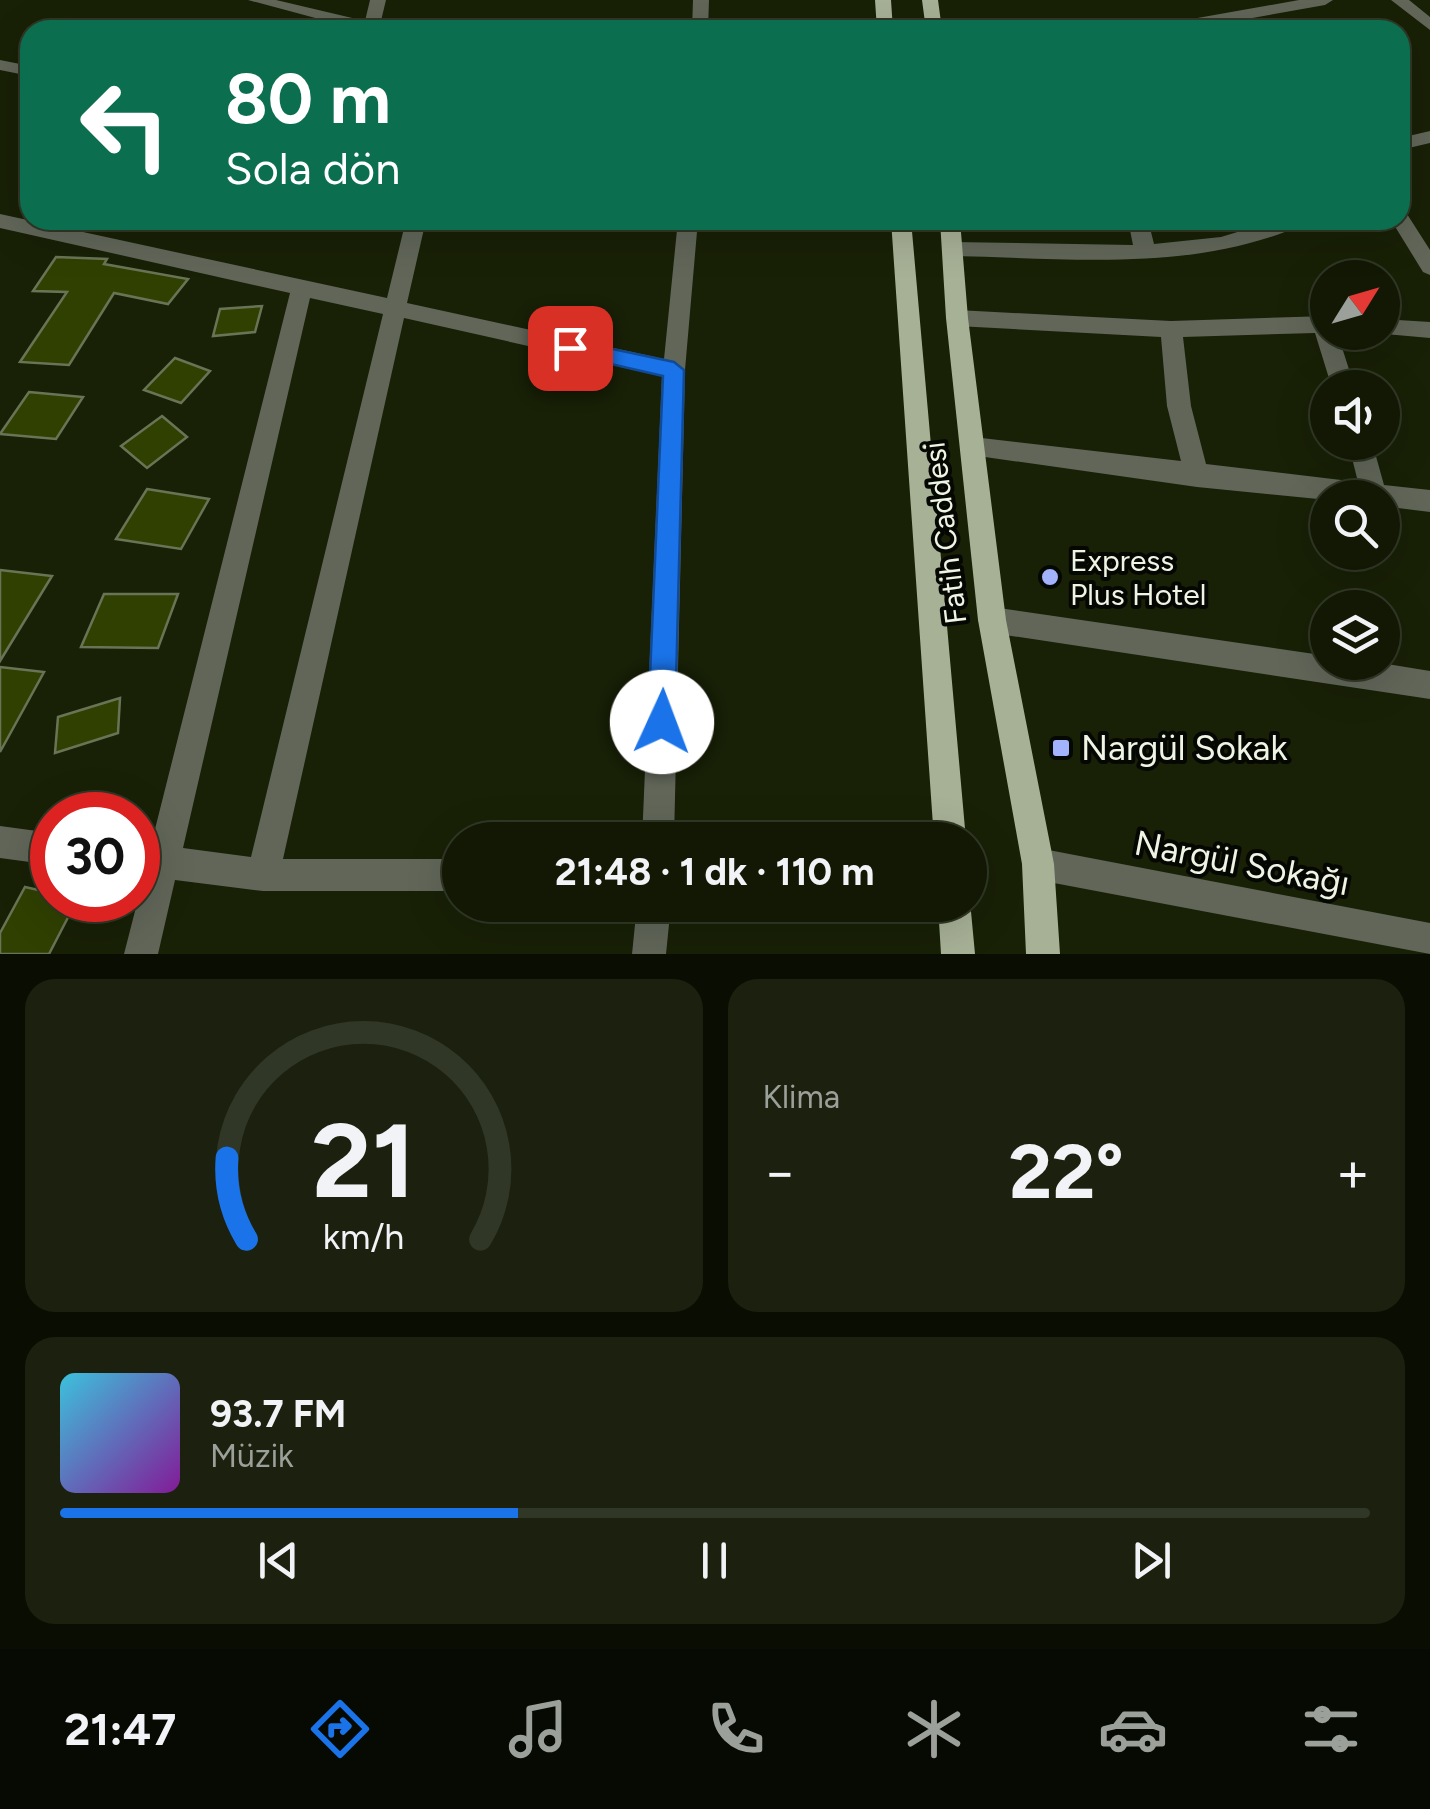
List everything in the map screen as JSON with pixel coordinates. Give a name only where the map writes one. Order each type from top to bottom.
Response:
[{"type":"main road","name":"Fatih Caddesi","points":[[902,230],[949,822]]},
{"type":"main road","name":"Fatih Caddesi","points":[[951,230],[992,620],[1038,864],[1043,954]]},
{"type":"main road","points":[[956,922],[958,954]]},
{"type":"street","points":[[256,0],[339,20]]},
{"type":"street","points":[[1248,20],[1324,0]]},
{"type":"street","points":[[1399,0],[1430,25]]},
{"type":"street","points":[[25,230],[674,370]]},
{"type":"street","points":[[263,875],[414,230]]},
{"type":"street","points":[[659,822],[674,370],[687,230]]},
{"type":"street","points":[[1141,230],[1146,250]]},
{"type":"street","points":[[952,249],[1146,250],[1225,246],[1274,230]]},
{"type":"street","points":[[1406,230],[1430,267]]},
{"type":"street","points":[[160,827],[302,288]]},
{"type":"street","points":[[957,318],[1172,329],[1310,324]]},
{"type":"street","points":[[1400,328],[1430,330]]},
{"type":"street","points":[[1172,329],[1180,406],[1197,476]]},
{"type":"street","points":[[973,447],[1310,487]]},
{"type":"street","points":[[1400,497],[1430,501]]},
{"type":"street","points":[[992,620],[1430,685]]},
{"type":"street","points":[[0,842],[30,846]]},
{"type":"street","points":[[160,862],[263,875],[442,876]]},
{"type":"street","name":"Nargül Sokağı","points":[[1038,864],[1430,940]]},
{"type":"street","points":[[141,954],[144,922]]},
{"type":"street","points":[[648,954],[652,922]]},
{"type":"building","points":[[56,257],[107,259],[104,264],[188,279],[168,304],[114,293],[69,365],[20,362],[67,292],[33,291]]},
{"type":"building","points":[[262,306],[255,332],[213,336],[220,309]]},
{"type":"building","points":[[175,358],[210,371],[181,403],[144,390]]},
{"type":"building","points":[[29,392],[83,397],[56,439],[0,434]]},
{"type":"building","points":[[162,416],[187,437],[147,468],[121,446]]},
{"type":"building","points":[[147,489],[209,499],[181,549],[116,539]]},
{"type":"building","points":[[0,570],[52,576],[0,661]]},
{"type":"building","points":[[104,594],[178,594],[158,648],[81,647]]},
{"type":"building","points":[[0,667],[44,672],[0,752]]},
{"type":"building","points":[[120,698],[118,733],[55,753],[58,717]]},
{"type":"building","points":[[25,887],[30,888],[30,922],[66,922],[49,954],[0,954],[0,933]]},
{"type":"place","name":"Express Plus Hotel","points":[[1050,577]]},
{"type":"place","name":"Nargül Sokak","points":[[1061,748]]},
{"type":"route","points":[[570,348],[674,370],[662,722]]}]
